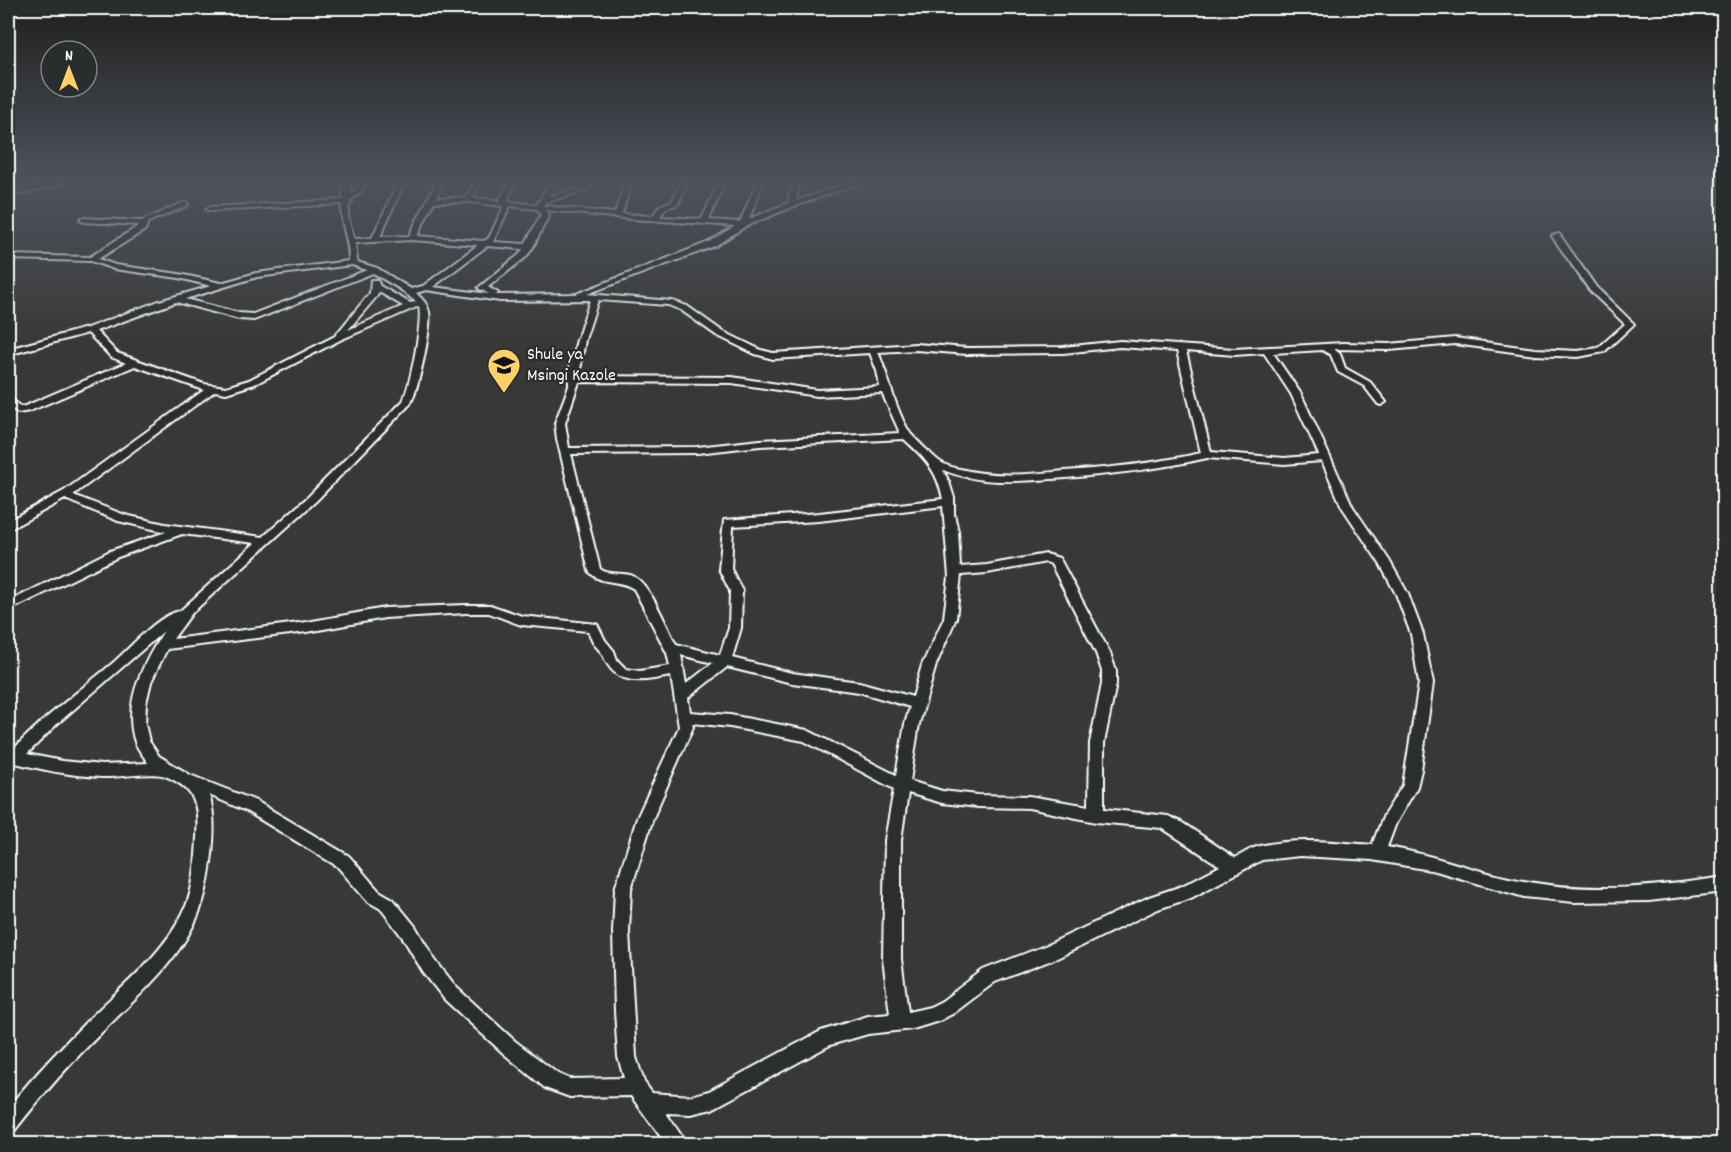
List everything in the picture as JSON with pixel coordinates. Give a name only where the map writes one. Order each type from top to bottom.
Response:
[{"type":"street","points":[[92,259],[128,237]]},
{"type":"street","points":[[350,237],[355,250],[353,263]]},
{"type":"street","points":[[426,288],[487,244],[492,237]]},
{"type":"street","points":[[500,298],[482,288],[529,247],[534,237]]},
{"type":"street","points":[[575,296],[712,244],[723,237]]},
{"type":"street","points":[[411,291],[426,288],[500,298],[575,296],[662,302],[679,306],[719,333],[764,355],[916,347],[967,351],[1063,350],[1112,344],[1234,352],[1324,347],[1389,347],[1455,341],[1561,354],[1584,354],[1601,350],[1630,324],[1593,289],[1557,237]]},
{"type":"street","points":[[352,241],[412,238],[529,247]]},
{"type":"street","points":[[8,257],[92,259],[114,267],[179,276],[220,286]]},
{"type":"street","points":[[8,352],[90,330],[174,299],[269,273],[353,263],[374,270],[384,278],[411,291],[422,303],[425,313],[425,325],[411,398],[312,500],[188,610],[153,633],[119,666],[52,720],[12,756]]},
{"type":"street","points":[[174,299],[239,316],[255,317],[374,270]]},
{"type":"street","points":[[337,338],[374,294],[376,286],[374,282],[384,278]]},
{"type":"street","points":[[376,286],[409,306]]},
{"type":"street","points":[[595,297],[581,340],[574,386],[560,426],[597,574],[636,582],[672,648],[686,717],[684,736],[645,818],[622,895],[627,1057],[636,1087],[677,1144]]},
{"type":"street","points":[[90,330],[114,355],[133,363],[212,389],[240,387],[337,338],[409,306],[422,303]]},
{"type":"street","points":[[1324,347],[1335,354],[1341,370],[1367,384],[1381,402]]},
{"type":"street","points":[[1266,349],[1296,394],[1348,507],[1385,563],[1418,634],[1425,683],[1414,770],[1410,787],[1389,820],[1377,853]]},
{"type":"street","points":[[873,350],[882,371],[885,390],[906,436],[934,463],[945,482],[952,531],[955,585],[950,600],[950,618],[929,665],[917,704],[893,840],[892,959],[900,1022]]},
{"type":"street","points":[[1181,350],[1207,455]]},
{"type":"street","points":[[8,400],[18,410],[27,410],[133,363]]},
{"type":"street","points":[[574,379],[732,380],[817,393],[885,390]]},
{"type":"street","points":[[8,525],[64,495],[212,389]]},
{"type":"street","points":[[566,452],[697,450],[754,443],[906,436]]},
{"type":"street","points":[[934,463],[957,472],[1002,479],[1095,472],[1176,462],[1207,455],[1284,461],[1326,458]]},
{"type":"street","points":[[64,495],[122,519],[182,531],[266,541]]},
{"type":"street","points":[[682,695],[725,661],[737,616],[735,586],[725,569],[728,523],[826,516],[949,502]]},
{"type":"street","points":[[8,607],[122,551],[182,531]]},
{"type":"street","points":[[954,572],[987,569],[1046,558],[1055,561],[1103,653],[1109,671],[1097,743],[1096,815]]},
{"type":"street","points":[[162,645],[296,629],[385,613],[490,609],[521,620],[593,627],[600,643],[608,651],[611,663],[622,673],[640,676],[678,670]]},
{"type":"street","points":[[188,610],[162,645],[142,689],[138,728],[143,746],[162,768],[251,806],[343,861],[373,896],[387,904],[451,994],[509,1047],[552,1081],[564,1087],[579,1089],[636,1087]]},
{"type":"street","points":[[672,648],[792,678],[859,687],[917,704]]},
{"type":"street","points":[[686,717],[730,721],[807,736],[901,785],[942,796],[978,801],[1029,802],[1096,815],[1169,823],[1234,867]]},
{"type":"street","points":[[12,756],[62,767],[102,771],[162,768]]},
{"type":"street","points":[[8,1123],[43,1080],[128,993],[189,919],[196,902],[202,869],[204,809],[199,792],[186,780]]},
{"type":"street","points":[[647,1102],[691,1105],[712,1100],[827,1037],[868,1024],[900,1022],[933,1015],[948,1007],[989,976],[1051,952],[1155,902],[1185,893],[1260,853],[1271,850],[1377,853],[1426,861],[1506,885],[1558,894],[1604,895],[1694,890],[1724,884]]},
{"type":"place","name":"Shule ya Msingi Kazole","points":[[504,394]]}]
